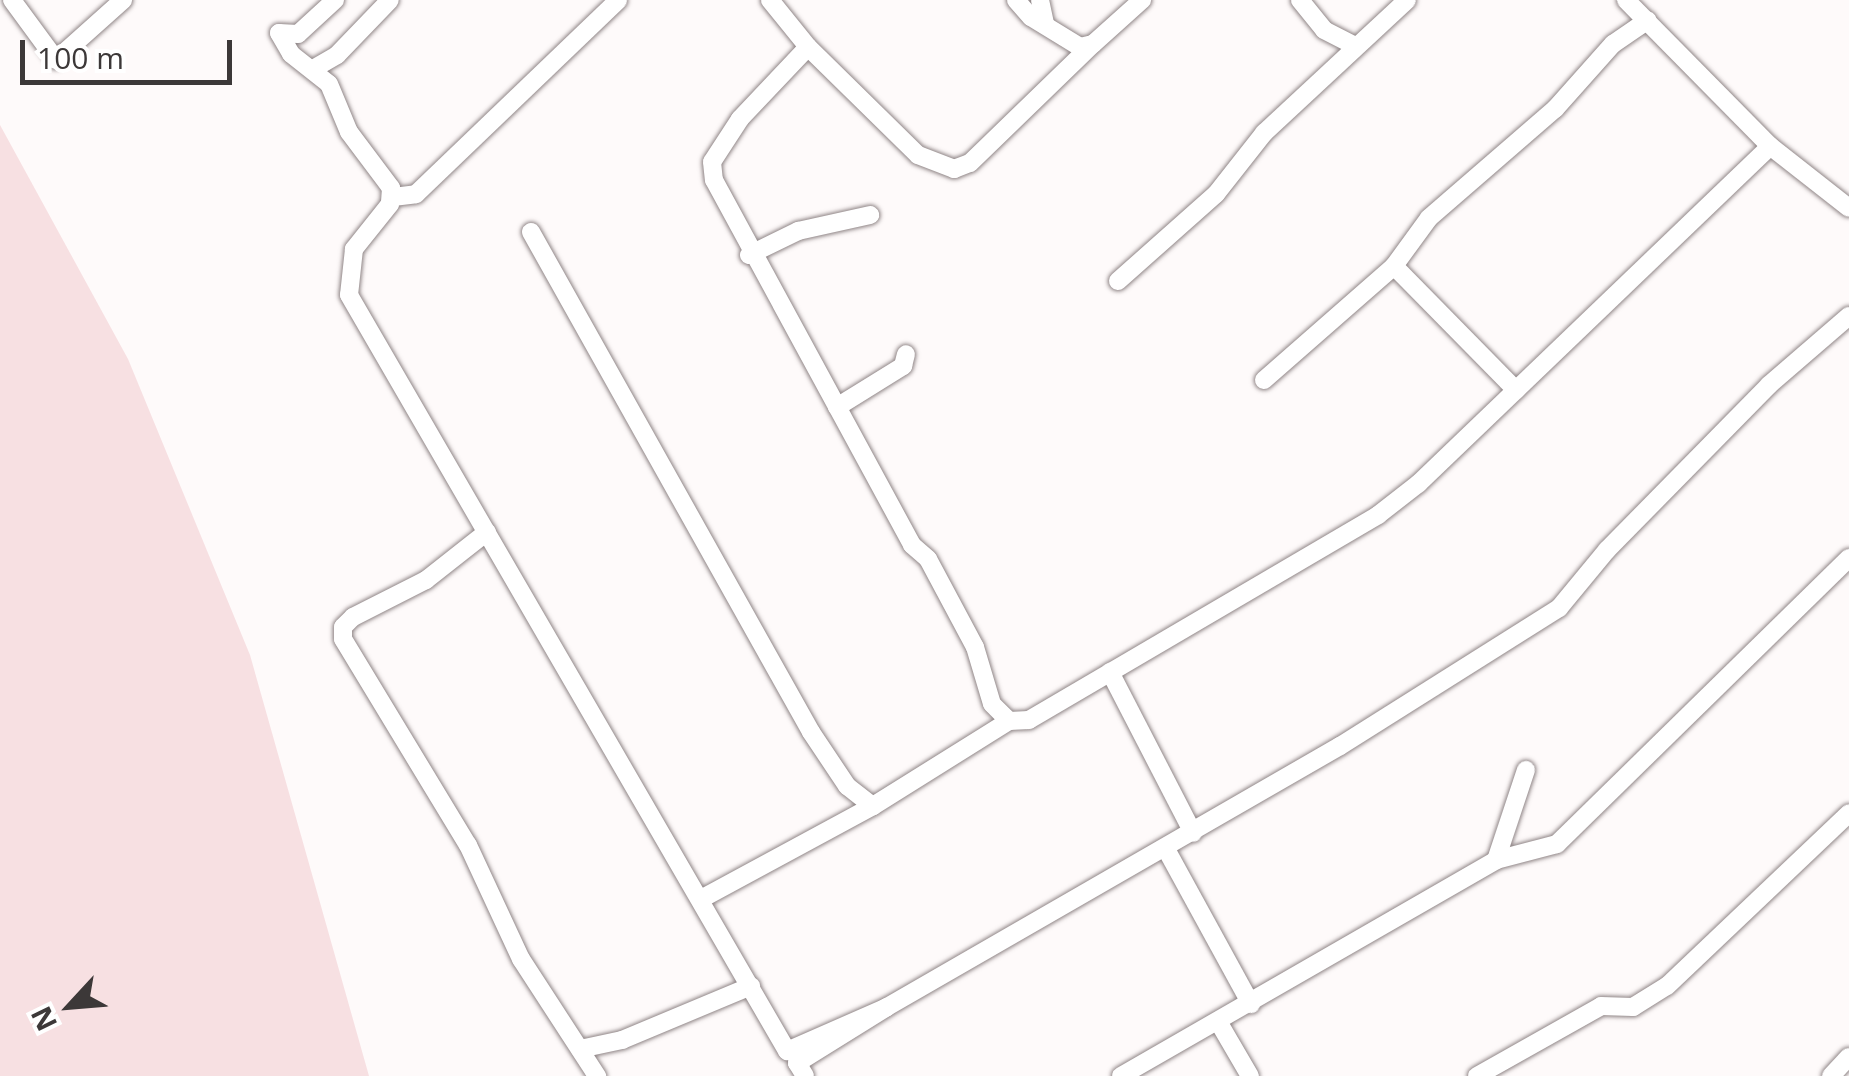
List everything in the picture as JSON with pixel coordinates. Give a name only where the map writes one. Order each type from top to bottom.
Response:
[{"type":"street","points":[[12,0],[56,60],[124,0]]},
{"type":"street","points":[[336,0],[298,34],[278,34],[329,84],[345,125],[376,162],[393,196]]},
{"type":"street","points":[[310,67],[338,55],[390,0]]},
{"type":"street","points":[[618,0],[416,194],[393,196],[354,249],[349,295],[787,1051],[886,1007]]},
{"type":"street","points":[[770,0],[808,47],[918,154],[954,168],[970,163],[1142,0]]},
{"type":"street","points":[[1016,0],[1080,48],[1093,44]]},
{"type":"street","points":[[1040,0],[1044,24]]},
{"type":"street","points":[[1300,0],[1324,30],[1354,44]]},
{"type":"street","points":[[1118,280],[1216,194],[1264,133],[1354,44],[1407,0]]},
{"type":"street","points":[[1626,0],[1770,146],[1849,208]]},
{"type":"street","points":[[1264,380],[1394,266],[1429,218],[1555,110],[1613,44],[1648,20]]},
{"type":"street","points":[[808,47],[740,119],[712,162],[714,180],[749,255],[975,646],[992,704],[1010,721]]},
{"type":"street","points":[[329,84],[338,55]]},
{"type":"street","points":[[702,899],[873,806],[1010,721],[1029,720],[1378,514],[1516,390],[1770,146]]},
{"type":"street","points":[[749,255],[798,231],[870,216]]},
{"type":"street","points":[[530,232],[812,732],[847,786],[873,806]]},
{"type":"street","points":[[1394,266],[1516,390]]},
{"type":"street","points":[[805,1076],[798,1063],[886,1007],[1166,849],[1559,608],[1607,550],[1769,386],[1849,316]]},
{"type":"street","points":[[837,406],[902,366],[906,354]]},
{"type":"street","points":[[487,532],[426,580],[354,618],[343,639],[468,845],[522,960],[598,1076]]},
{"type":"street","points":[[1121,1076],[1496,860],[1556,844],[1849,558]]},
{"type":"street","points":[[1110,672],[1194,832]]},
{"type":"street","points":[[1496,860],[1526,770]]},
{"type":"street","points":[[1477,1076],[1600,1006],[1633,1007],[1667,986],[1849,813]]},
{"type":"street","points":[[1166,849],[1251,1004]]},
{"type":"street","points":[[580,1049],[622,1040],[750,986]]},
{"type":"street","points":[[1219,1022],[1250,1076]]},
{"type":"street","points":[[1831,1076],[1849,1056]]},
{"type":"shaded area","points":[[0,125],[128,359],[250,655],[369,1076],[0,1076]]}]
